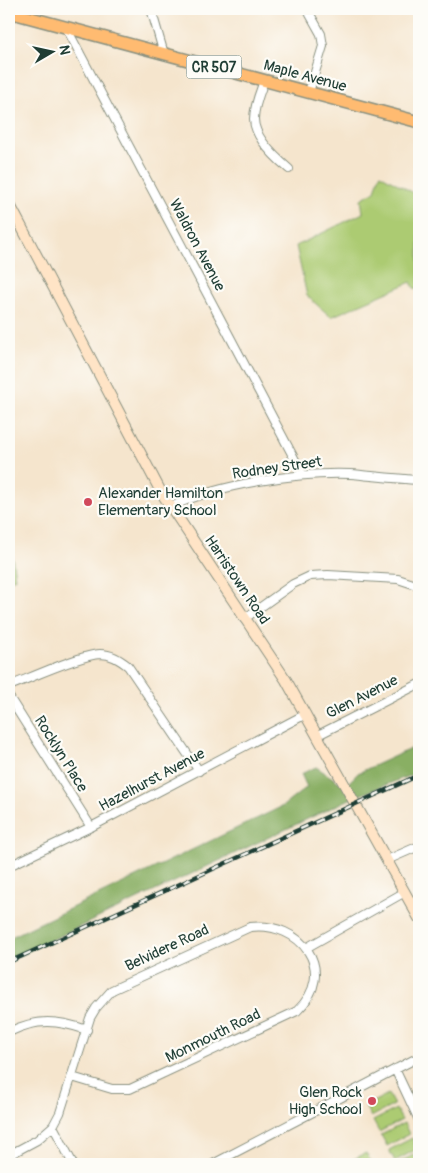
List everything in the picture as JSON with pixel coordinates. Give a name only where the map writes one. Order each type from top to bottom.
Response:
[{"type":"main road","name":"Maple Avenue","points":[[9,12],[419,122]]},
{"type":"street","points":[[151,9],[164,54]]},
{"type":"street","points":[[307,9],[320,34],[323,46],[309,92]]},
{"type":"street","name":"Waldron Avenue","points":[[67,28],[303,475]]},
{"type":"street","points":[[264,81],[255,110],[254,123],[262,139],[277,159],[289,169]]},
{"type":"street","name":"Harristown Road","points":[[9,203],[12,219],[171,507],[286,680],[419,918]]},
{"type":"street","name":"Rodney Street","points":[[171,507],[224,490],[303,475],[350,474],[419,480]]},
{"type":"street","points":[[244,619],[293,584],[310,576],[328,575],[398,579],[412,584]]},
{"type":"street","points":[[9,686],[91,656],[106,655],[114,657],[128,666],[199,771]]},
{"type":"street","name":"Glen Avenue","points":[[318,735],[419,684]]},
{"type":"street","name":"Rocklyn Place","points":[[9,697],[91,827]]},
{"type":"street","name":"Hazelhurst Avenue","points":[[9,866],[91,827],[306,714]]},
{"type":"street","points":[[387,860],[419,846]]},
{"type":"street","points":[[306,948],[405,892]]},
{"type":"street","name":"Belvidere Road","points":[[52,1126],[60,1113],[96,1008],[116,988],[240,930],[260,926],[280,929],[299,940],[306,948]]},
{"type":"street","name":"Monmouth Road","points":[[72,1077],[112,1089],[130,1089],[297,1011],[309,998],[314,982],[313,962],[306,948]]},
{"type":"street","points":[[9,1032],[22,1025],[50,1020],[87,1030]]},
{"type":"street","points":[[213,1164],[419,1056]]},
{"type":"street","points":[[395,1069],[419,1120]]},
{"type":"street","points":[[9,1155],[37,1140],[52,1126],[73,1164]]},
{"type":"green space","points":[[380,174],[419,196],[419,289],[414,288],[411,282],[331,317],[307,296],[296,246],[363,213],[361,199],[375,191]]},
{"type":"green space","points":[[12,555],[15,578],[9,581],[9,556]]},
{"type":"green space","points":[[419,745],[419,772],[352,798],[9,960],[9,938],[283,806],[307,787],[301,774],[316,767],[345,786],[358,773]]},
{"type":"green space","points":[[388,1094],[394,1105],[371,1117],[365,1106]]},
{"type":"green space","points":[[396,1109],[402,1120],[379,1132],[373,1121]]},
{"type":"green space","points":[[404,1123],[409,1134],[387,1146],[381,1135]]},
{"type":"green space","points":[[412,1138],[417,1149],[395,1161],[389,1150]]},
{"type":"green space","points":[[419,1152],[419,1164],[396,1164]]},
{"type":"green space","points":[[366,1153],[371,1162],[366,1164],[344,1164]]},
{"type":"railway","points":[[9,962],[419,775]]},
{"type":"place","name":"Alexander Hamilton Elementary School","points":[[88,502]]},
{"type":"place","name":"Glen Rock High School","points":[[372,1101]]}]
